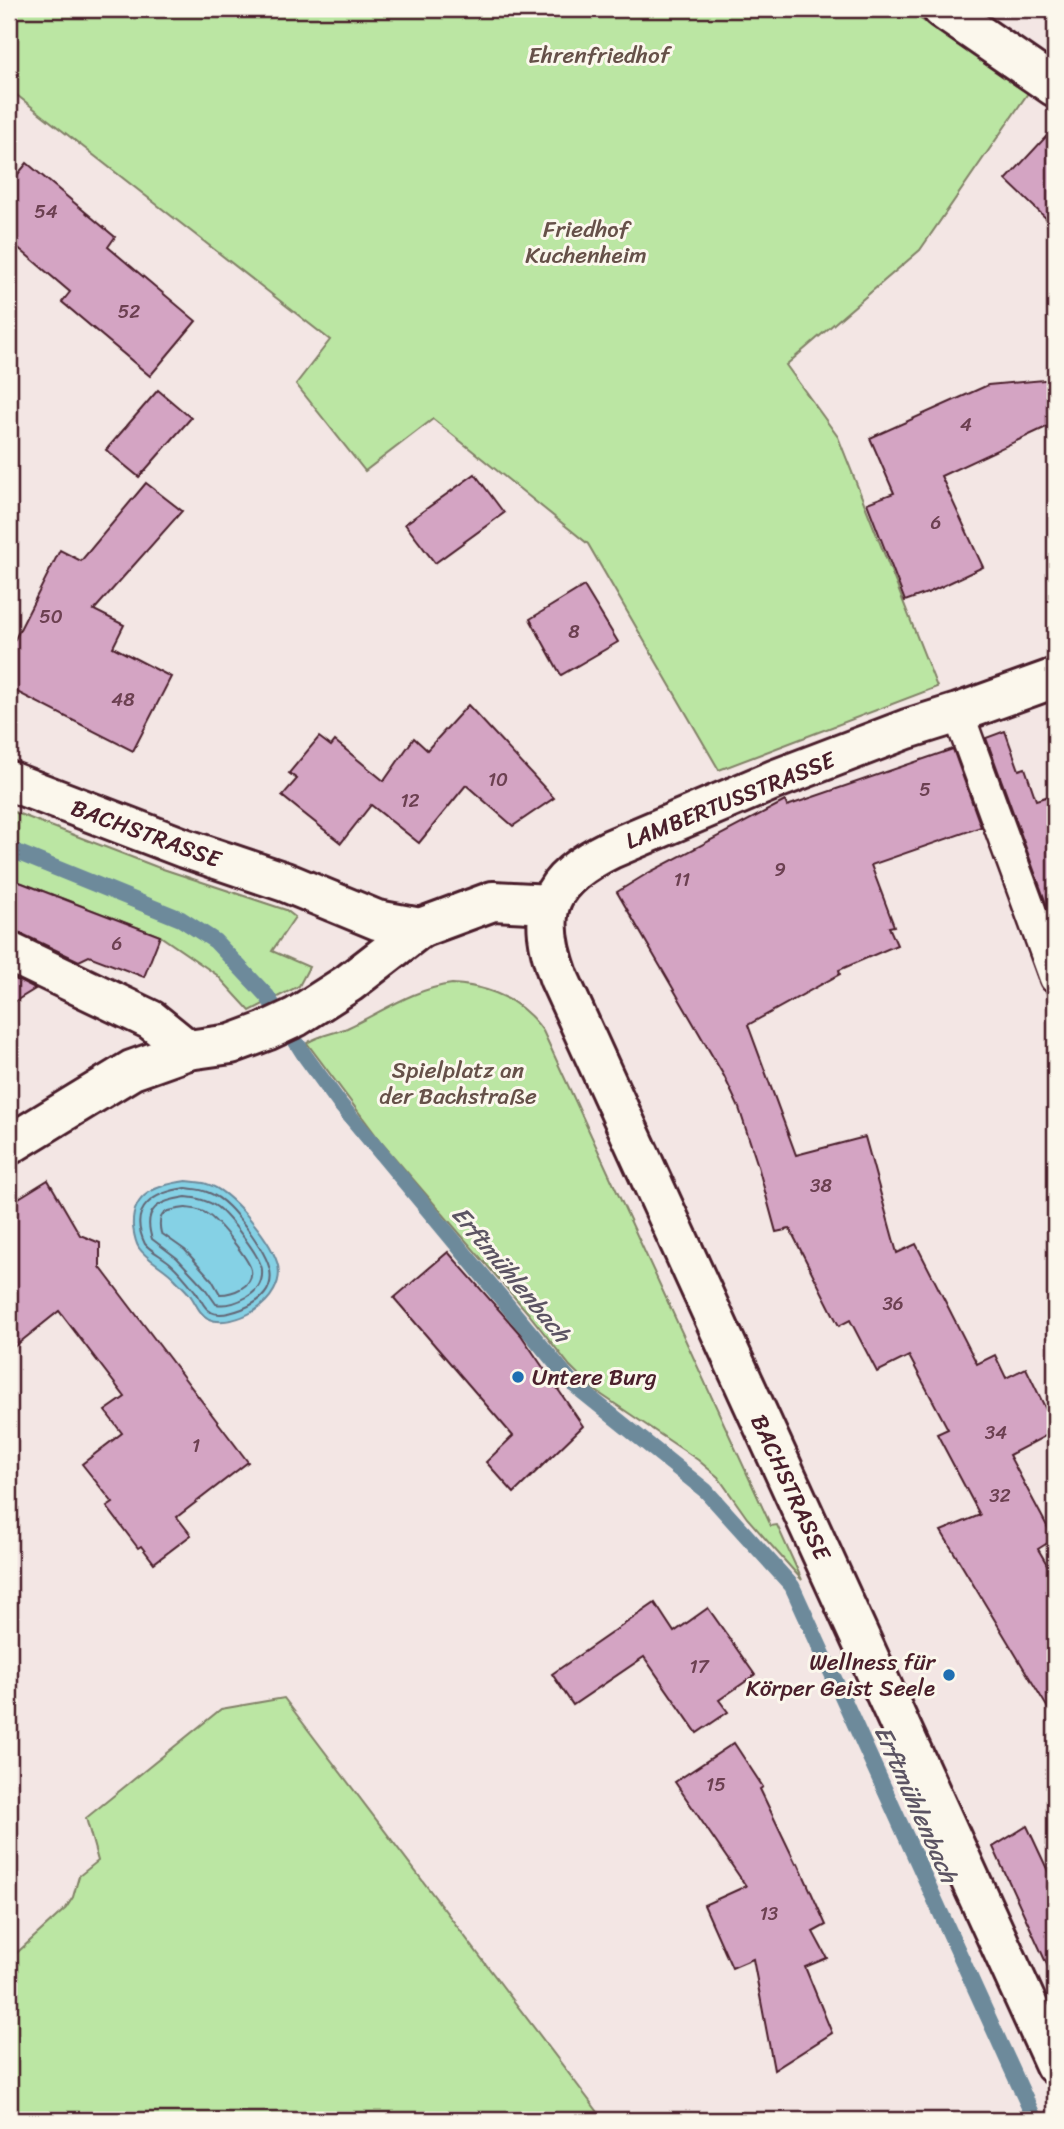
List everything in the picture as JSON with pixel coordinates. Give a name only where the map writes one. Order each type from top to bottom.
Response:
[{"type":"street","points":[[942,9],[1055,87]]},
{"type":"street","name":"LAMBERTUSSTRASSE","points":[[550,904],[571,872],[611,849],[776,779],[906,729],[1055,678]]},
{"type":"street","name":"BACHSTRASSE","points":[[9,781],[173,844],[285,882],[377,920],[420,928]]},
{"type":"street","points":[[9,1145],[132,1070],[188,1050],[231,1044],[281,1024],[349,983],[420,928],[494,901],[550,904]]},
{"type":"street","name":"BACHSTRASSE","points":[[550,904],[546,918],[547,938],[559,978],[1055,2065]]},
{"type":"street","points":[[9,952],[151,1020],[188,1050]]},
{"type":"lane","points":[[958,713],[1055,978]]},
{"type":"green space","name":"Friedhof Kuchenheim","points":[[9,9],[906,9],[1028,93],[920,250],[786,365],[838,437],[937,687],[719,770],[588,544],[433,419],[365,471],[296,384],[330,340],[9,89]]},
{"type":"green space","points":[[9,810],[157,867],[286,910],[295,917],[272,951],[309,967],[299,986],[250,1011],[217,975],[160,936],[9,878]]},
{"type":"green space","name":"Spielplatz an der Bachstraße","points":[[452,984],[479,988],[503,996],[525,1010],[543,1031],[771,1526],[777,1525],[802,1580],[747,1518],[718,1477],[698,1460],[593,1389],[570,1366],[381,1142],[307,1043],[347,1028],[411,996]]},
{"type":"green space","points":[[284,1698],[604,2120],[9,2120],[9,1960],[66,1908],[73,1897],[79,1876],[98,1861],[86,1818],[221,1709]]},
{"type":"water","points":[[186,1181],[207,1184],[227,1196],[248,1217],[273,1252],[279,1269],[277,1284],[265,1302],[249,1314],[226,1321],[209,1319],[175,1279],[146,1256],[138,1246],[133,1227],[134,1215],[142,1199],[156,1188]]},
{"type":"building","points":[[1055,127],[1055,227],[1006,180]]},
{"type":"building","points":[[27,163],[115,237],[108,247],[196,321],[150,376],[62,302],[70,292],[9,240],[9,185]]},
{"type":"building","points":[[1055,379],[1055,423],[941,476],[983,567],[905,601],[867,503],[894,493],[870,438],[988,385]]},
{"type":"building","points":[[158,390],[191,418],[139,477],[106,450]]},
{"type":"building","points":[[475,474],[504,513],[435,563],[405,524]]},
{"type":"building","points":[[146,483],[182,511],[94,610],[124,625],[113,647],[171,677],[133,751],[9,688],[9,651],[60,550],[81,561]]},
{"type":"building","points":[[584,586],[618,642],[561,675],[530,619]]},
{"type":"building","points":[[468,705],[554,798],[513,826],[466,785],[419,843],[371,805],[341,843],[282,796],[297,779],[289,773],[319,737],[331,746],[335,741],[384,781],[414,738],[427,750]]},
{"type":"building","points":[[1005,731],[1019,770],[1025,768],[1036,800],[1055,794],[1055,928],[986,738]]},
{"type":"building","points":[[953,749],[981,827],[871,865],[894,926],[889,927],[897,945],[839,970],[840,974],[748,1025],[796,1155],[865,1137],[897,1253],[916,1244],[977,1364],[995,1355],[1006,1378],[1026,1368],[1055,1428],[1055,1431],[1009,1455],[1054,1539],[1038,1549],[1055,1578],[1055,1720],[941,1531],[980,1515],[937,1434],[948,1429],[909,1356],[877,1372],[850,1320],[839,1326],[790,1229],[776,1232],[739,1108],[724,1076],[617,892],[785,801],[787,806]]},
{"type":"building","points":[[9,878],[160,936],[144,977],[89,956],[79,961],[9,930]]},
{"type":"building","points":[[9,976],[35,989],[9,1005]]},
{"type":"building","points":[[48,1180],[80,1235],[100,1243],[100,1267],[248,1462],[177,1517],[191,1535],[154,1563],[141,1546],[138,1548],[107,1507],[113,1503],[82,1464],[122,1433],[105,1411],[125,1397],[59,1311],[9,1351],[9,1204]]},
{"type":"building","name":"Untere Burg","points":[[448,1252],[521,1335],[583,1426],[514,1493],[486,1462],[513,1436],[394,1298]]},
{"type":"building","points":[[655,1603],[674,1632],[708,1608],[755,1675],[719,1700],[728,1712],[697,1733],[644,1657],[573,1705],[552,1674]]},
{"type":"building","points":[[734,1743],[763,1787],[760,1789],[826,1925],[813,1932],[827,1958],[805,1967],[832,2033],[774,2070],[753,1959],[732,1968],[704,1905],[746,1886],[675,1782]]},
{"type":"building","points":[[1027,1826],[1055,1886],[1055,1982],[993,1847]]},
{"type":"waterway","name":"Erftmühlenbach","points":[[9,849],[181,919],[215,941],[267,996],[305,1056],[340,1104],[573,1384],[706,1491],[792,1586],[1035,2120]]},
{"type":"place","name":"Untere Burg","points":[[518,1377]]},
{"type":"place","name":"Wellness für Körper Geist Seele","points":[[949,1675]]},
{"type":"park label","name":"Ehrenfriedhof","points":[[599,55]]}]
